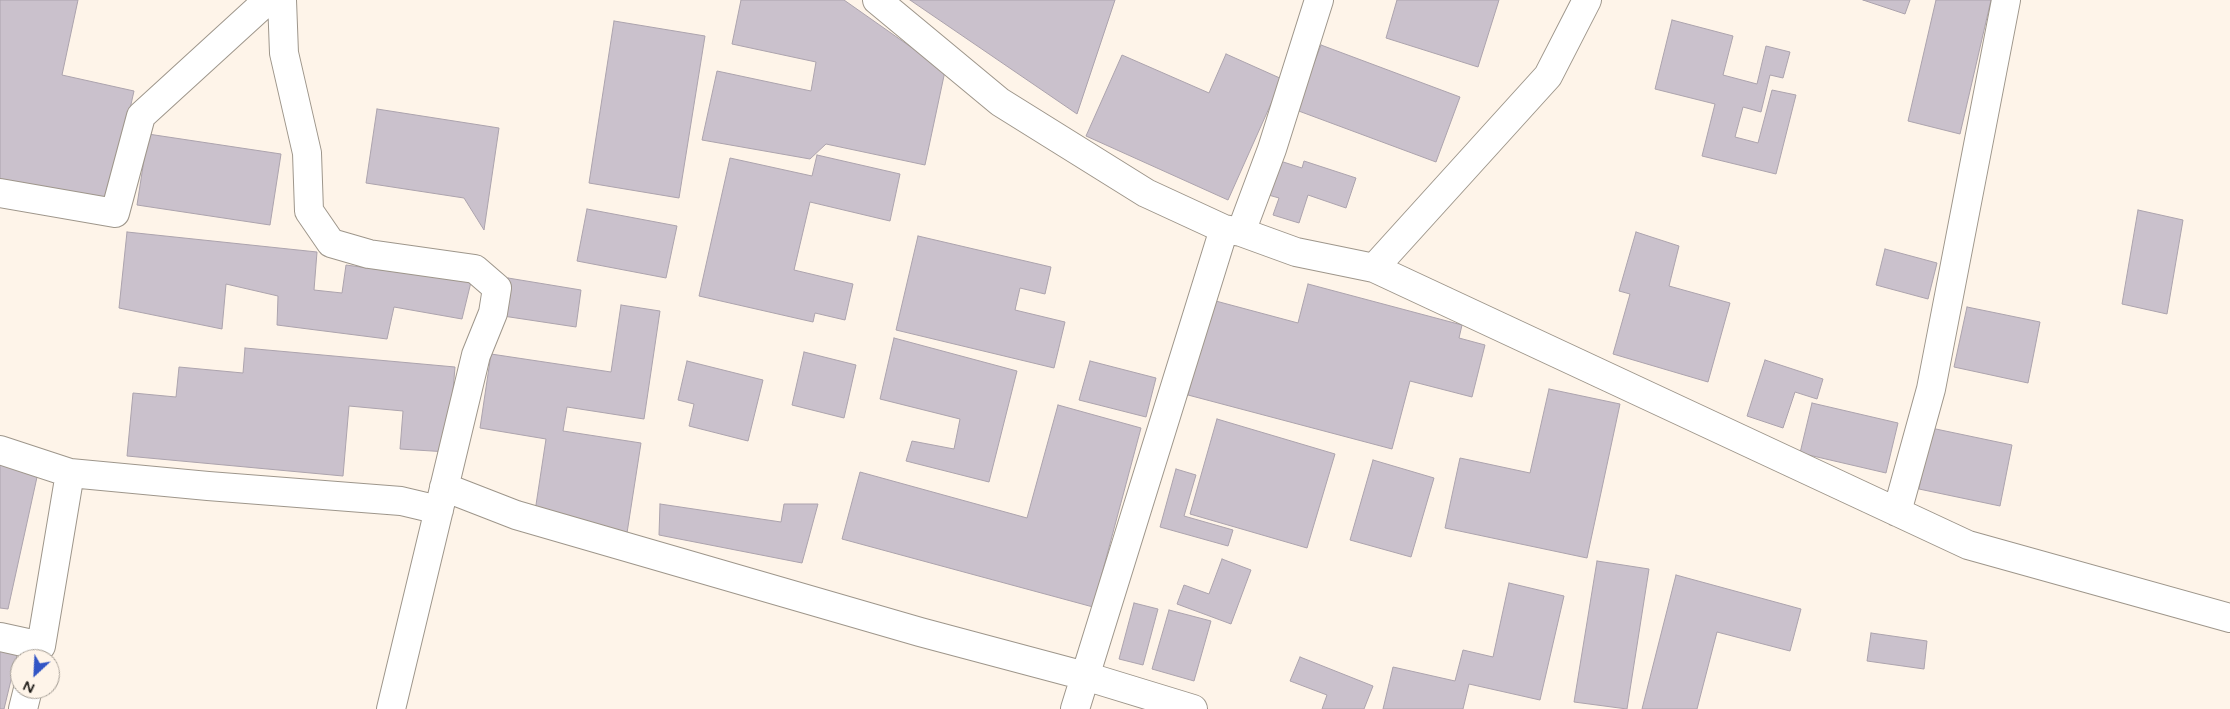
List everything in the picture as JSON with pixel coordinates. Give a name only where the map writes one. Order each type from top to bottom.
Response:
[{"type":"street","points":[[0,193],[115,213],[141,116],[268,0]]},
{"type":"street","points":[[282,0],[284,53],[307,153],[309,212],[331,243],[368,254],[475,269],[497,288],[493,313],[476,355],[391,709]]},
{"type":"street","points":[[877,0],[1000,102],[1146,194],[1233,230],[1296,252],[1374,268],[1968,545],[2230,618]]},
{"type":"street","points":[[1075,709],[1233,230],[1272,148],[1319,0]]},
{"type":"street","points":[[1374,268],[1548,76],[1587,0]]},
{"type":"street","points":[[1897,512],[1930,390],[2006,0]]},
{"type":"street","points":[[0,450],[70,472],[208,486],[401,501],[442,498],[516,515],[920,632],[1085,676],[1193,709]]},
{"type":"street","points":[[40,649],[70,472]]},
{"type":"street","points":[[0,637],[29,649]]},
{"type":"building","points":[[0,0],[78,0],[62,75],[134,91],[108,207],[0,182]]},
{"type":"building","points":[[741,0],[844,0],[945,71],[925,165],[826,144],[810,159],[702,140],[717,71],[811,91],[816,62],[732,44]]},
{"type":"building","points":[[910,0],[1115,0],[1077,114]]},
{"type":"building","points":[[1397,0],[1499,0],[1478,67],[1386,38]]},
{"type":"building","points":[[1863,0],[1910,0],[1905,14]]},
{"type":"building","points":[[1936,0],[1991,0],[1960,134],[1908,121]]},
{"type":"building","points":[[1672,20],[1733,36],[1723,75],[1757,84],[1766,46],[1790,52],[1783,78],[1770,75],[1761,112],[1743,107],[1735,137],[1758,143],[1772,90],[1796,95],[1776,174],[1702,156],[1715,104],[1655,89]]},
{"type":"building","points":[[614,21],[705,36],[679,198],[589,183]]},
{"type":"building","points":[[1321,45],[1460,97],[1436,162],[1296,110]]},
{"type":"building","points":[[1226,54],[1282,79],[1228,200],[1086,136],[1122,55],[1209,93]]},
{"type":"building","points":[[377,109],[499,128],[484,230],[464,198],[366,183]]},
{"type":"building","points":[[148,134],[281,154],[270,225],[137,205]]},
{"type":"building","points":[[817,155],[900,174],[890,221],[810,202],[794,270],[853,284],[845,320],[815,313],[813,322],[699,296],[730,158],[812,176]]},
{"type":"building","points":[[1277,160],[1302,168],[1304,161],[1356,178],[1346,208],[1308,195],[1299,223],[1273,215],[1279,198],[1265,194]]},
{"type":"building","points":[[587,209],[677,226],[666,278],[577,261]]},
{"type":"building","points":[[2138,210],[2183,220],[2167,314],[2122,304]]},
{"type":"building","points":[[127,232],[317,252],[314,290],[342,293],[346,265],[471,282],[462,319],[394,307],[387,339],[277,325],[278,296],[226,284],[222,329],[119,308]]},
{"type":"building","points":[[1636,232],[1679,246],[1669,286],[1730,303],[1708,382],[1613,354],[1630,294],[1619,291]]},
{"type":"building","points":[[918,236],[1051,267],[1045,294],[1020,288],[1015,310],[1065,322],[1054,368],[896,330]]},
{"type":"building","points":[[1885,249],[1937,263],[1928,299],[1876,285]]},
{"type":"building","points":[[508,278],[581,290],[576,327],[503,316]]},
{"type":"building","points":[[1308,284],[1462,325],[1459,338],[1485,345],[1472,397],[1410,381],[1392,449],[1188,395],[1212,300],[1298,323]]},
{"type":"building","points":[[621,305],[660,311],[644,419],[567,407],[563,431],[641,443],[627,533],[534,518],[546,439],[480,428],[491,354],[611,372]]},
{"type":"building","points":[[1967,307],[2040,322],[2028,383],[1954,367]]},
{"type":"building","points":[[894,338],[1017,371],[989,482],[906,461],[912,441],[954,449],[960,419],[880,399]]},
{"type":"building","points":[[245,348],[455,367],[448,452],[400,449],[403,411],[349,406],[343,476],[127,456],[133,393],[176,397],[179,367],[243,373]]},
{"type":"building","points":[[804,352],[856,365],[844,418],[792,405]]},
{"type":"building","points":[[1765,360],[1823,379],[1817,399],[1795,392],[1783,428],[1747,416]]},
{"type":"building","points":[[687,361],[763,380],[748,441],[689,426],[694,404],[678,400]]},
{"type":"building","points":[[1090,361],[1156,378],[1146,417],[1079,400]]},
{"type":"building","points":[[1549,389],[1620,404],[1587,558],[1445,528],[1460,458],[1530,473]]},
{"type":"building","points":[[1812,403],[1898,423],[1886,473],[1800,453]]},
{"type":"building","points":[[1058,405],[1141,428],[1093,607],[842,539],[860,472],[1027,518]]},
{"type":"building","points":[[1217,419],[1335,454],[1307,548],[1190,514]]},
{"type":"building","points":[[1931,428],[2012,445],[2000,506],[1919,489]]},
{"type":"building","points":[[0,460],[39,468],[8,609],[0,608]]},
{"type":"building","points":[[1373,460],[1434,478],[1411,557],[1350,540]]},
{"type":"building","points":[[1176,469],[1196,475],[1184,516],[1233,530],[1228,546],[1160,527]]},
{"type":"building","points":[[660,504],[781,522],[784,504],[818,504],[802,563],[659,535]]},
{"type":"building","points":[[1222,559],[1251,570],[1231,624],[1177,604],[1184,585],[1209,594]]},
{"type":"building","points":[[1597,561],[1649,569],[1627,709],[1574,702]]},
{"type":"building","points":[[1676,575],[1801,609],[1790,651],[1717,632],[1697,709],[1642,709]]},
{"type":"building","points":[[1509,583],[1564,596],[1540,700],[1469,684],[1463,709],[1383,709],[1393,667],[1455,681],[1463,650],[1493,657]]},
{"type":"building","points":[[1134,603],[1158,609],[1143,665],[1119,659]]},
{"type":"building","points":[[1169,610],[1211,621],[1194,681],[1152,669]]},
{"type":"building","points":[[1871,633],[1927,641],[1924,669],[1867,661]]},
{"type":"building","points":[[0,647],[10,649],[10,684],[4,709],[0,709]]},
{"type":"building","points":[[1300,657],[1373,686],[1364,709],[1322,709],[1327,695],[1290,681]]}]
